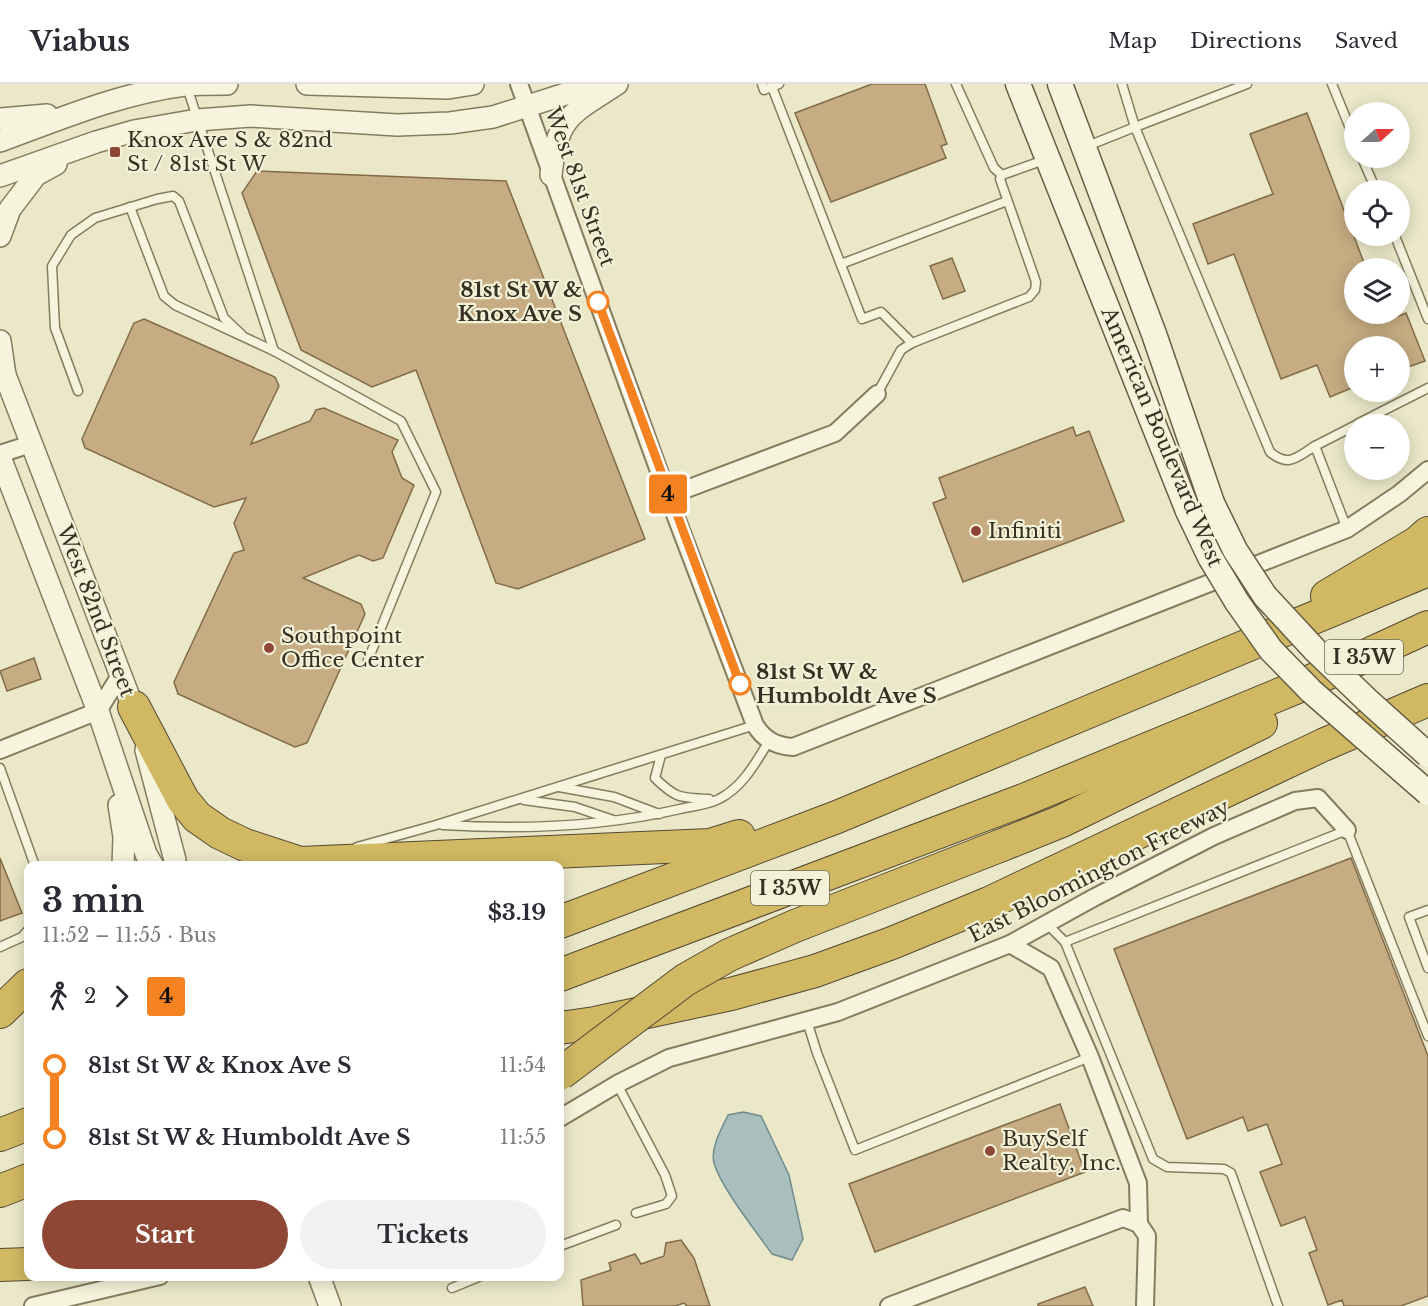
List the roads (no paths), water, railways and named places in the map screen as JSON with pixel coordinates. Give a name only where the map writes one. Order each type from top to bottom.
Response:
[{"type":"highway","points":[[1282,633],[1328,596],[1418,542],[1428,533]]},
{"type":"highway","name":"I 35W","points":[[564,920],[837,817],[1282,633],[1428,570]]},
{"type":"highway","points":[[564,1071],[685,981],[729,955],[795,926],[1062,821],[1329,689],[1428,628]]},
{"type":"highway","name":"I 35W","points":[[564,973],[1021,801],[1300,686],[1428,628]]},
{"type":"highway","points":[[564,1027],[731,994],[815,971],[892,943],[989,903],[1323,745],[1428,700]]},
{"type":"highway","points":[[134,707],[183,800],[197,817],[220,833],[285,861]]},
{"type":"highway","points":[[358,861],[710,845],[997,751]]},
{"type":"highway","points":[[0,1011],[24,989]]},
{"type":"highway","points":[[0,1135],[24,1126]]},
{"type":"highway","points":[[0,1191],[24,1182]]},
{"type":"highway","points":[[0,1265],[24,1264]]},
{"type":"main road","name":"American Boulevard West","points":[[1018,84],[1188,511],[1210,557],[1237,602],[1271,650],[1311,692],[1428,793]]},
{"type":"main road","name":"American Boulevard West","points":[[1060,84],[1154,334],[1212,502],[1235,550],[1265,596],[1352,686],[1428,755]]},
{"type":"main road","points":[[1048,159],[1084,147]]},
{"type":"street","points":[[0,141],[141,93],[186,85],[227,84]]},
{"type":"street","points":[[307,84],[447,86],[473,84]]},
{"type":"street","name":"West 81st Street","points":[[519,84],[668,495],[755,725],[760,734],[769,741]]},
{"type":"street","points":[[0,176],[96,141],[134,131],[197,120],[250,116],[407,124],[450,123],[493,117],[527,108],[597,84]]},
{"type":"street","points":[[551,175],[554,147],[566,121],[577,110],[617,84]]},
{"type":"street","points":[[0,119],[9,120],[83,111]]},
{"type":"street","points":[[0,236],[10,209],[36,175],[96,141]]},
{"type":"street","name":"West 82nd Street","points":[[0,341],[3,370],[134,707],[175,861]]},
{"type":"street","points":[[668,495],[836,433],[877,394]]},
{"type":"street","points":[[0,455],[31,444]]},
{"type":"street","name":"West 82nd Street","points":[[0,455],[98,711],[150,861]]},
{"type":"street","points":[[769,741],[779,746],[793,747],[1347,529],[1399,494],[1428,470]]},
{"type":"street","points":[[0,750],[98,711],[121,674]]},
{"type":"street","points":[[112,754],[124,837],[123,861]]},
{"type":"street","name":"East Bloomington Freeway","points":[[564,1116],[617,1084],[669,1058],[838,1012],[1010,944],[1214,836],[1295,801],[1318,798],[1347,830]]},
{"type":"street","points":[[1010,944],[1051,968],[1090,1057],[1138,1183],[1139,1224],[1147,1236],[1145,1306]]},
{"type":"street","points":[[0,989],[24,975]]},
{"type":"street","points":[[889,1306],[1122,1218],[1139,1224]]},
{"type":"street","points":[[33,1306],[139,1281]]},
{"type":"street","points":[[320,1281],[330,1306]]},
{"type":"lane","points":[[762,84],[764,90],[775,85],[862,319],[881,312],[912,343]]},
{"type":"lane","points":[[956,84],[994,168],[1002,175]]},
{"type":"lane","points":[[1122,84],[1135,127],[1270,452],[1279,460],[1290,461],[1344,431]]},
{"type":"lane","points":[[1084,147],[1247,84]]},
{"type":"lane","points":[[1332,84],[1344,113]]},
{"type":"lane","points":[[186,85],[274,351]]},
{"type":"lane","points":[[1002,175],[1048,159]]},
{"type":"lane","points":[[877,394],[901,350],[912,343],[1029,297],[1035,290],[1036,282],[1000,179],[1002,175]]},
{"type":"lane","points":[[78,391],[55,328],[52,266],[71,234],[95,218],[173,196],[179,201],[224,318],[242,335]]},
{"type":"lane","points":[[841,264],[1007,201]]},
{"type":"lane","points":[[130,207],[164,296],[175,305],[274,351],[402,421],[436,492],[368,660]]},
{"type":"lane","points":[[1399,246],[1428,319]]},
{"type":"lane","points":[[1377,414],[1428,388]]},
{"type":"lane","points":[[1315,446],[1347,529]]},
{"type":"lane","points":[[303,861],[436,825],[755,725]]},
{"type":"lane","points":[[436,825],[501,829],[566,826],[659,814],[718,800],[736,787],[751,770],[769,741]]},
{"type":"lane","points":[[661,755],[655,778],[670,794],[718,800]]},
{"type":"lane","points":[[0,768],[34,861]]},
{"type":"lane","points":[[557,787],[614,797],[659,814]]},
{"type":"lane","points":[[519,799],[575,807],[617,821]]},
{"type":"lane","points":[[1065,942],[1347,830],[1428,1036]]},
{"type":"lane","points":[[1428,910],[1409,917],[1428,968]]},
{"type":"lane","points":[[1047,924],[1065,942],[1153,1159],[1167,1167],[1224,1169],[1231,1173],[1278,1306]]},
{"type":"lane","points":[[0,947],[24,935]]},
{"type":"lane","points":[[807,1021],[855,1150],[1090,1057]]},
{"type":"lane","points":[[617,1084],[665,1175],[672,1196],[666,1204],[636,1213]]},
{"type":"lane","points":[[564,1244],[616,1225]]},
{"type":"lane","points":[[452,1288],[469,1281]]},
{"type":"water","points":[[743,1112],[761,1116],[789,1175],[803,1239],[792,1260],[772,1254],[731,1197],[714,1163],[715,1145],[728,1115]]},
{"type":"place","name":"Knox Ave S & 82nd St / 81st St W","points":[[115,152]]},
{"type":"place","name":"81st St W & Knox Ave S","points":[[598,302]]},
{"type":"place","name":"Infiniti","points":[[976,531]]},
{"type":"place","name":"Southpoint Office Center","points":[[269,648]]},
{"type":"place","name":"81st St W & Humboldt Ave S","points":[[740,684]]},
{"type":"place","name":"BuySelf Realty, Inc.","points":[[990,1151]]}]
